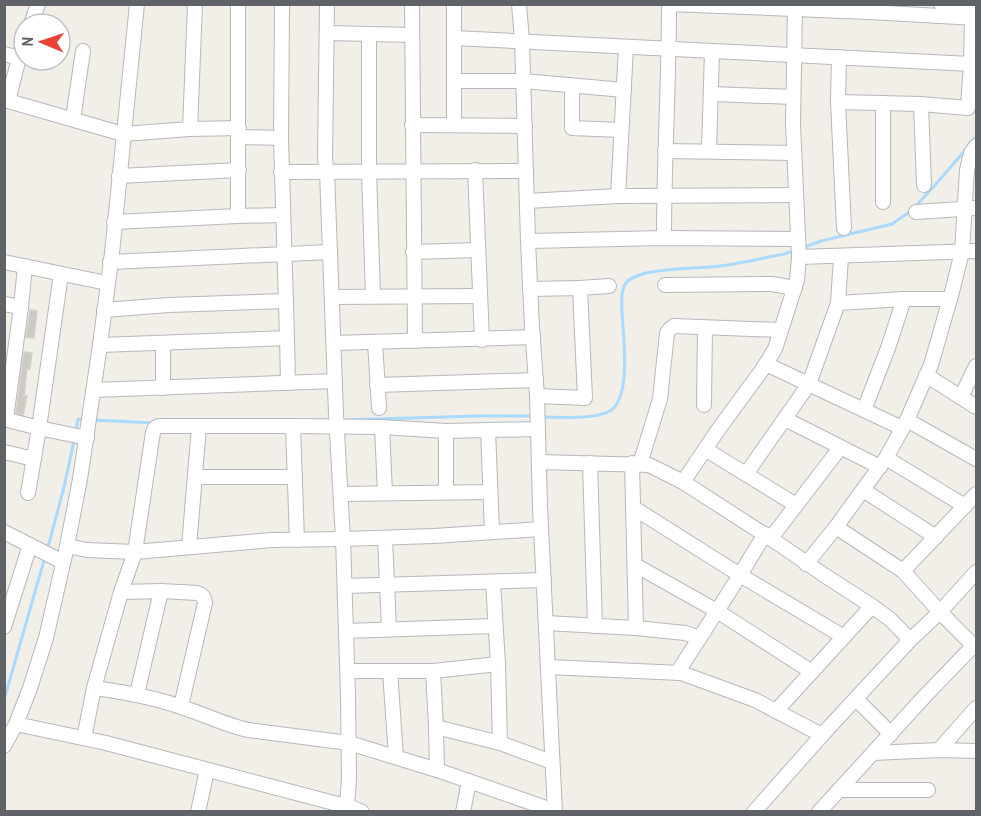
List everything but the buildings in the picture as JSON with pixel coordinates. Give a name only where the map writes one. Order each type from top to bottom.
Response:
[{"type":"street","points":[[4,746],[16,724],[41,654],[67,546],[83,429],[94,390],[100,345],[137,4]]},
{"type":"street","points":[[190,129],[195,4]]},
{"type":"street","points":[[238,4],[238,216]]},
{"type":"street","points":[[282,4],[281,172],[288,383]]},
{"type":"street","points":[[327,4],[325,159],[348,671],[347,806]]},
{"type":"street","points":[[412,4],[415,341]]},
{"type":"street","points":[[454,4],[454,125]]},
{"type":"street","points":[[94,688],[136,694],[181,706],[241,728],[349,743],[437,770],[555,811],[537,396],[532,337],[519,4]]},
{"type":"street","points":[[664,238],[669,4],[975,14]]},
{"type":"street","points":[[941,4],[975,14]]},
{"type":"street","points":[[683,482],[775,349],[797,280],[793,97],[795,7]]},
{"type":"street","points":[[838,102],[921,104],[968,108],[975,14]]},
{"type":"street","points":[[327,33],[412,35]]},
{"type":"street","points":[[369,34],[369,171],[373,296]]},
{"type":"street","points":[[454,38],[972,64]]},
{"type":"street","points":[[618,196],[626,47]]},
{"type":"street","points":[[73,119],[83,51]]},
{"type":"street","points":[[709,151],[712,51]]},
{"type":"street","points":[[839,57],[838,102],[844,228]]},
{"type":"street","points":[[15,72],[6,100],[123,134],[190,129],[281,138]]},
{"type":"street","points":[[454,81],[523,81],[624,90]]},
{"type":"street","points":[[572,86],[573,128],[621,130]]},
{"type":"street","points":[[711,94],[793,97]]},
{"type":"street","points":[[883,103],[883,202]]},
{"type":"street","points":[[921,104],[924,185]]},
{"type":"street","points":[[412,125],[525,126]]},
{"type":"street","points":[[806,564],[883,463],[931,365],[962,252],[970,208],[968,162],[976,146]]},
{"type":"street","points":[[665,151],[794,153]]},
{"type":"street","points":[[120,176],[239,170]]},
{"type":"street","points":[[475,170],[483,340]]},
{"type":"street","points":[[281,172],[526,171]]},
{"type":"street","points":[[527,201],[618,196],[795,195]]},
{"type":"street","points":[[916,212],[970,208]]},
{"type":"street","points":[[114,222],[283,215]]},
{"type":"street","points":[[528,241],[664,238],[798,248],[841,257],[976,251]]},
{"type":"street","points":[[413,252],[478,250]]},
{"type":"street","points":[[110,262],[330,252]]},
{"type":"street","points":[[746,474],[809,384],[838,303],[841,257]]},
{"type":"street","points":[[4,262],[107,283]]},
{"type":"street","points":[[25,267],[21,307],[10,339],[5,419],[39,428],[83,429]]},
{"type":"street","points":[[28,493],[61,274]]},
{"type":"street","points":[[665,285],[772,284],[795,288]]},
{"type":"street","points":[[530,289],[609,286]]},
{"type":"street","points":[[537,396],[585,398],[580,288]]},
{"type":"street","points":[[332,297],[480,296]]},
{"type":"street","points":[[864,410],[888,348],[903,299]]},
{"type":"street","points":[[838,303],[950,299]]},
{"type":"street","points":[[104,310],[169,304],[286,301]]},
{"type":"street","points":[[4,304],[21,307]]},
{"type":"street","points":[[636,628],[634,508],[636,464],[660,399],[667,333],[674,326],[780,330]]},
{"type":"street","points":[[704,405],[705,328]]},
{"type":"street","points":[[334,343],[532,337]]},
{"type":"street","points":[[100,345],[287,338]]},
{"type":"street","points":[[375,342],[378,408]]},
{"type":"street","points":[[163,343],[163,388]]},
{"type":"street","points":[[766,364],[864,410],[904,424],[976,459]]},
{"type":"street","points":[[961,397],[976,366]]},
{"type":"street","points":[[926,375],[976,407]]},
{"type":"street","points":[[377,385],[536,380]]},
{"type":"street","points":[[94,390],[335,381]]},
{"type":"street","points":[[785,419],[840,448],[883,463],[965,506]]},
{"type":"street","points":[[84,738],[94,688],[121,592],[135,552],[155,428],[159,426],[293,426],[337,422],[446,431],[488,430],[538,421]]},
{"type":"street","points":[[293,426],[297,540]]},
{"type":"street","points":[[189,547],[199,427]]},
{"type":"street","points":[[382,427],[385,493]]},
{"type":"street","points":[[488,430],[492,532]]},
{"type":"street","points":[[446,431],[446,492]]},
{"type":"street","points":[[677,673],[768,536],[796,505],[840,448]]},
{"type":"street","points":[[705,449],[796,505]]},
{"type":"street","points":[[4,452],[34,459]]},
{"type":"street","points":[[540,462],[650,465],[683,482],[768,536],[806,564],[872,606],[891,620],[910,640]]},
{"type":"street","points":[[590,463],[595,626]]},
{"type":"street","points":[[195,477],[295,477]]},
{"type":"street","points":[[862,490],[936,537]]},
{"type":"street","points":[[340,494],[490,492]]},
{"type":"street","points":[[903,571],[976,494]]},
{"type":"street","points":[[634,508],[844,637]]},
{"type":"street","points":[[819,812],[924,697],[976,646],[940,612],[903,571],[836,527]]},
{"type":"street","points":[[67,546],[87,550],[135,552],[272,540],[384,538],[542,529]]},
{"type":"street","points":[[4,532],[63,562]]},
{"type":"street","points":[[384,538],[389,629]]},
{"type":"street","points":[[4,627],[41,551]]},
{"type":"street","points":[[635,565],[717,611],[812,672]]},
{"type":"street","points":[[756,811],[822,735],[976,572]]},
{"type":"street","points":[[345,586],[544,580]]},
{"type":"street","points":[[493,582],[500,743]]},
{"type":"street","points":[[136,694],[161,591]]},
{"type":"street","points":[[121,592],[197,593],[204,598],[205,603],[181,706]]},
{"type":"street","points":[[776,711],[872,606]]},
{"type":"street","points":[[546,623],[636,628],[685,633],[700,638]]},
{"type":"street","points":[[346,631],[494,626]]},
{"type":"street","points":[[348,671],[433,670],[498,664]]},
{"type":"street","points":[[548,667],[681,673],[755,700],[822,735]]},
{"type":"street","points":[[433,670],[437,770]]},
{"type":"street","points":[[390,671],[396,757]]},
{"type":"street","points":[[856,699],[891,734]]},
{"type":"street","points":[[939,750],[976,708]]},
{"type":"street","points":[[16,724],[84,738],[347,806],[362,812]]},
{"type":"street","points":[[436,727],[500,743],[552,762]]},
{"type":"street","points":[[873,753],[976,751]]},
{"type":"street","points":[[198,812],[207,770]]},
{"type":"street","points":[[463,812],[470,781]]},
{"type":"street","points":[[839,790],[928,790]]},
{"type":"waterway","points":[[971,143],[976,136]]},
{"type":"waterway","points":[[802,248],[821,241],[892,224],[912,210],[967,148]]},
{"type":"waterway","points":[[542,417],[595,416],[610,411],[617,404],[624,380],[622,295],[628,281],[646,273],[721,266],[793,251]]},
{"type":"waterway","points":[[341,420],[533,416]]},
{"type":"waterway","points":[[76,431],[78,419],[86,420]]},
{"type":"waterway","points":[[92,420],[155,423]]},
{"type":"waterway","points":[[47,551],[74,441]]},
{"type":"waterway","points":[[4,700],[45,557]]}]
